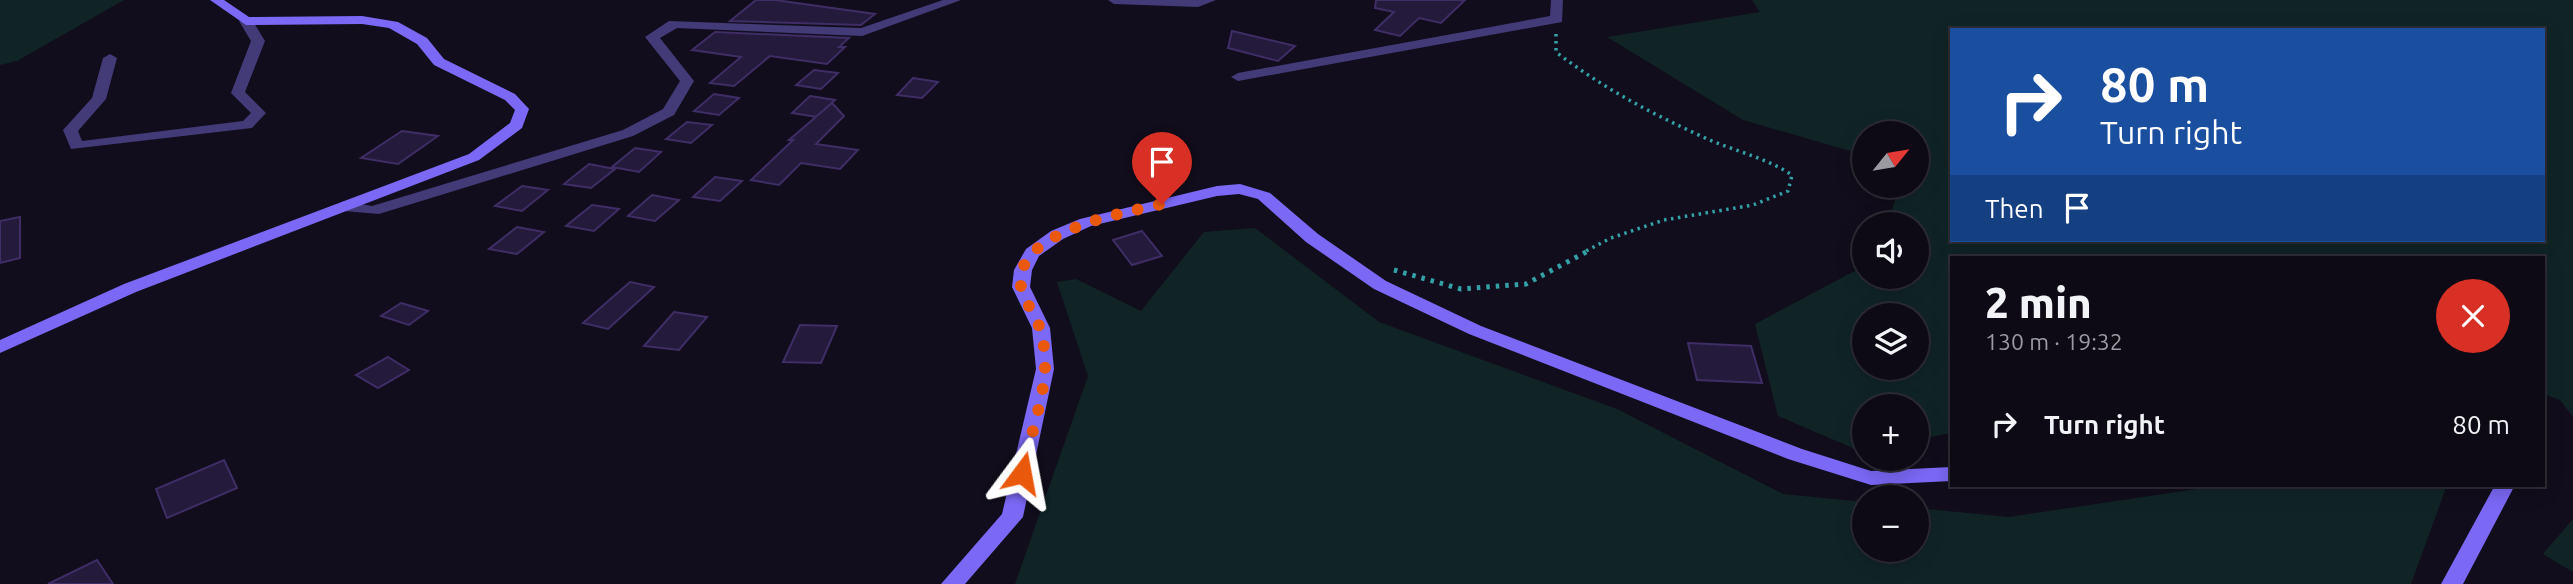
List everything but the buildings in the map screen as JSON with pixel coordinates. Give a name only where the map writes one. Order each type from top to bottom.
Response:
[{"type":"street","points":[[110,58],[99,99],[70,130],[76,146],[247,125],[260,113],[237,93],[258,41],[246,21],[216,0]]},
{"type":"street","points":[[344,206],[373,211],[628,133],[669,113],[687,80],[652,37],[674,24],[862,32],[955,0]]},
{"type":"street","points":[[1114,0],[1198,3],[1210,0]]},
{"type":"street","points":[[1238,77],[1557,19],[1557,0]]},
{"type":"street","points":[[0,347],[130,288],[474,157],[517,125],[522,109],[510,97],[439,62],[422,41],[393,24],[362,20],[246,21]]},
{"type":"street","points":[[952,584],[1012,517],[1045,369],[1041,328],[1021,287],[1023,270],[1032,253],[1057,235],[1086,222],[1217,191],[1240,189],[1264,196],[1312,238],[1380,285],[1475,330],[1795,454],[1871,478],[1950,474]]},
{"type":"street","points":[[2452,584],[2504,487]]},
{"type":"path","points":[[1382,267],[1461,289],[1526,284],[1622,234],[1664,219],[1753,205],[1788,191],[1792,174],[1777,163],[1729,149],[1660,119],[1591,81],[1556,52],[1557,19]]},
{"type":"green space","points":[[0,0],[124,0],[17,61],[0,65]]},
{"type":"green space","points":[[1752,0],[2573,0],[2573,417],[2560,400],[2545,395],[2545,256],[1950,256],[1950,433],[1929,437],[1929,394],[1852,394],[1852,448],[1778,416],[1755,324],[1852,272],[1852,289],[1929,289],[1929,212],[1891,212],[1896,198],[1929,198],[1929,121],[1852,121],[1852,152],[1743,120],[1607,37],[1760,12]]},
{"type":"green space","points":[[1255,228],[1379,322],[1617,409],[1783,494],[1852,501],[1852,562],[1929,562],[1929,509],[2009,517],[2210,487],[2446,487],[2411,584],[1015,584],[1088,376],[1057,282],[1076,279],[1141,311],[1204,232]]},
{"type":"green space","points":[[2573,519],[2573,572],[2543,554]]},
{"type":"route","points":[[1022,473],[1045,369],[1041,328],[1021,287],[1023,270],[1032,253],[1057,235],[1086,222],[1162,204]]}]
